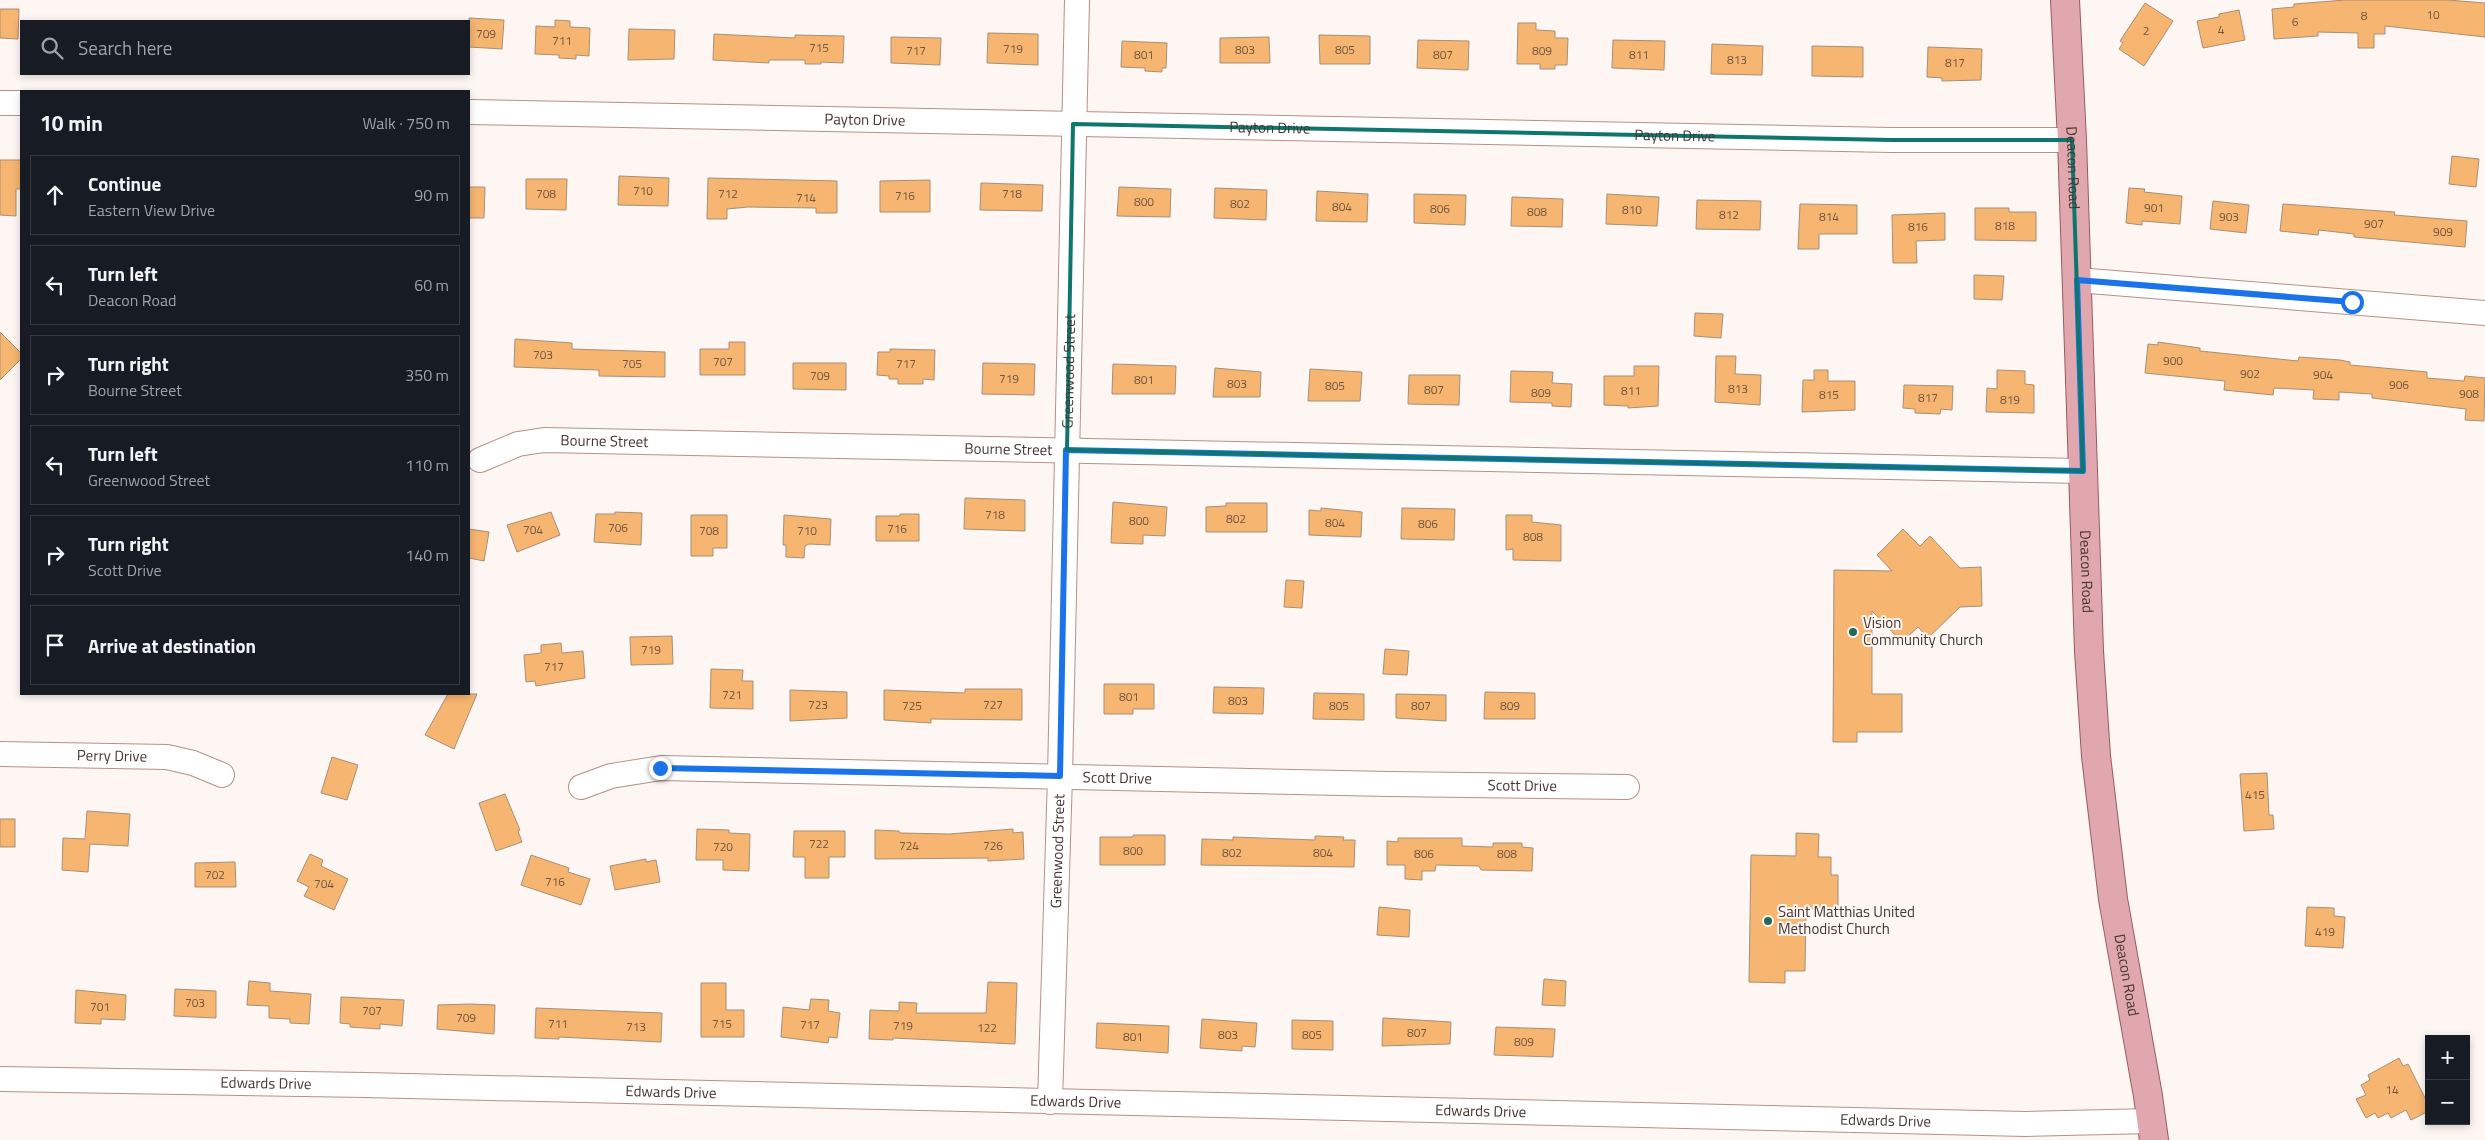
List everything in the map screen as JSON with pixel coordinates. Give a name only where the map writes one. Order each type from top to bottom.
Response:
[{"type":"main road","name":"Deacon Road","points":[[2064,0],[2072,140],[2089,651],[2102,814],[2113,899],[2153,1131]]},
{"type":"street","name":"Greenwood Street","points":[[1050,1102],[1060,776],[1077,0]]},
{"type":"street","points":[[0,103],[20,103]]},
{"type":"street","name":"Payton Drive","points":[[470,112],[1892,140],[2072,140]]},
{"type":"street","points":[[2077,280],[2485,313]]},
{"type":"street","name":"Bourne Street","points":[[480,460],[518,444],[544,440],[2083,471]]},
{"type":"street","name":"Perry Drive","points":[[0,754],[167,758],[193,763],[222,775]]},
{"type":"street","name":"Scott Drive","points":[[581,788],[611,776],[660,768],[1389,784],[1627,787]]},
{"type":"street","name":"Edwards Drive","points":[[0,1079],[366,1085],[2026,1124],[2153,1131]]},
{"type":"highlighted area","points":[[1073,124],[1892,140],[2072,140],[2083,471],[1067,450]]},
{"type":"building","points":[[2345,0],[2448,0],[2485,3],[2485,37],[2385,26],[2385,34],[2374,34],[2374,48],[2358,48],[2358,33],[2318,32],[2318,36],[2274,39],[2272,9],[2294,7],[2294,4]]},
{"type":"building","points":[[2145,3],[2173,21],[2144,66],[2119,49],[2123,43],[2120,41]]},
{"type":"building","points":[[0,9],[19,9],[18,39],[0,38]]},
{"type":"building","points":[[2239,10],[2245,40],[2203,48],[2197,21],[2219,17],[2219,14]]},
{"type":"building","points":[[469,18],[504,20],[502,49],[470,47]]},
{"type":"building","points":[[555,20],[570,21],[570,27],[590,28],[589,56],[576,55],[576,59],[559,58],[559,55],[535,54],[536,26],[555,27]]},
{"type":"building","points":[[1518,23],[1536,23],[1536,30],[1555,31],[1555,38],[1568,38],[1567,65],[1555,65],[1555,69],[1540,69],[1540,64],[1517,64]]},
{"type":"building","points":[[629,29],[675,30],[674,59],[628,60]]},
{"type":"building","points":[[988,33],[1038,34],[1038,65],[987,63]]},
{"type":"building","points":[[714,34],[795,38],[795,35],[844,36],[843,63],[821,62],[821,64],[805,64],[805,60],[769,60],[769,63],[713,60]]},
{"type":"building","points":[[1319,35],[1370,36],[1370,64],[1320,64]]},
{"type":"building","points":[[891,37],[941,38],[940,65],[891,63]]},
{"type":"building","points":[[1269,37],[1270,63],[1220,63],[1220,38]]},
{"type":"building","points":[[1418,40],[1469,41],[1468,70],[1417,68]]},
{"type":"building","points":[[1613,40],[1665,41],[1664,70],[1612,68]]},
{"type":"building","points":[[1122,41],[1167,43],[1166,68],[1162,68],[1162,72],[1145,71],[1145,68],[1121,67]]},
{"type":"building","points":[[1712,44],[1763,46],[1762,75],[1711,74]]},
{"type":"building","points":[[1812,46],[1863,47],[1863,77],[1812,76]]},
{"type":"building","points":[[1928,47],[1982,49],[1981,80],[1942,81],[1942,78],[1927,77]]},
{"type":"building","points":[[2452,156],[2479,159],[2476,187],[2449,184]]},
{"type":"building","points":[[0,160],[20,160],[20,189],[16,189],[16,216],[0,215]]},
{"type":"building","points":[[619,176],[669,178],[668,206],[618,205]]},
{"type":"building","points":[[708,178],[837,181],[837,213],[816,213],[816,208],[748,207],[727,209],[727,219],[707,219]]},
{"type":"building","points":[[526,179],[567,179],[566,210],[526,209]]},
{"type":"building","points":[[930,180],[930,212],[880,212],[880,181]]},
{"type":"building","points":[[981,183],[1043,185],[1042,211],[980,210]]},
{"type":"building","points":[[470,187],[485,187],[484,218],[470,218]]},
{"type":"building","points":[[1119,187],[1171,189],[1170,217],[1117,216]]},
{"type":"building","points":[[1215,188],[1267,190],[1266,220],[1214,218]]},
{"type":"building","points":[[2129,188],[2145,189],[2144,192],[2182,196],[2180,224],[2142,221],[2142,225],[2126,223]]},
{"type":"building","points":[[1317,191],[1368,194],[1367,222],[1316,221]]},
{"type":"building","points":[[1414,194],[1466,195],[1465,225],[1414,223]]},
{"type":"building","points":[[1607,194],[1659,197],[1657,226],[1606,224]]},
{"type":"building","points":[[1512,197],[1563,199],[1562,227],[1511,226]]},
{"type":"building","points":[[1697,200],[1761,201],[1760,230],[1696,229]]},
{"type":"building","points":[[2213,201],[2249,205],[2246,233],[2210,229]]},
{"type":"building","points":[[1800,204],[1857,205],[1857,234],[1819,234],[1819,249],[1798,249]]},
{"type":"building","points":[[2283,204],[2395,212],[2394,215],[2467,221],[2465,247],[2354,237],[2354,234],[2319,230],[2318,235],[2280,231]]},
{"type":"building","points":[[1975,208],[2009,208],[2009,212],[2036,212],[2036,241],[1975,240]]},
{"type":"building","points":[[1945,213],[1945,240],[1916,241],[1917,263],[1893,263],[1892,215]]},
{"type":"building","points":[[1974,275],[2004,276],[2002,300],[1974,299]]},
{"type":"building","points":[[1695,313],[1723,314],[1721,338],[1694,336]]},
{"type":"building","points":[[0,332],[20,352],[20,360],[0,380]]},
{"type":"building","points":[[515,339],[572,343],[572,349],[665,352],[665,377],[599,376],[599,370],[514,367]]},
{"type":"building","points":[[729,342],[745,342],[745,375],[700,375],[700,349],[729,349]]},
{"type":"building","points":[[2158,342],[2200,348],[2200,351],[2298,361],[2299,357],[2340,360],[2350,362],[2350,365],[2427,372],[2427,378],[2464,381],[2465,376],[2485,378],[2484,421],[2465,420],[2466,409],[2372,398],[2372,394],[2339,392],[2339,400],[2313,399],[2314,390],[2274,388],[2273,395],[2224,390],[2225,381],[2145,373],[2148,344],[2158,345]]},
{"type":"building","points":[[890,349],[935,350],[934,380],[923,379],[923,384],[898,384],[898,379],[889,379],[889,376],[877,375],[878,352],[890,352]]},
{"type":"building","points":[[1716,356],[1736,356],[1735,374],[1761,375],[1760,405],[1715,402]]},
{"type":"building","points":[[793,363],[846,363],[846,390],[793,389]]},
{"type":"building","points":[[983,363],[1035,364],[1034,395],[982,394]]},
{"type":"building","points":[[1113,364],[1176,366],[1175,394],[1112,394]]},
{"type":"building","points":[[1634,366],[1659,366],[1658,406],[1628,408],[1628,406],[1604,405],[1604,376],[1634,376]]},
{"type":"building","points":[[1215,368],[1261,372],[1260,397],[1213,397]]},
{"type":"building","points":[[1310,369],[1362,372],[1360,401],[1308,401]]},
{"type":"building","points":[[1814,370],[1828,370],[1828,381],[1855,381],[1855,410],[1802,412],[1803,380],[1814,380]]},
{"type":"building","points":[[1997,370],[2025,371],[2025,384],[2034,385],[2034,413],[1986,412],[1987,388],[1997,389]]},
{"type":"building","points":[[1511,371],[1553,372],[1552,383],[1572,384],[1571,407],[1552,406],[1552,403],[1510,402]]},
{"type":"building","points":[[1409,375],[1460,375],[1459,405],[1408,404]]},
{"type":"building","points":[[1904,385],[1953,386],[1952,410],[1941,409],[1940,414],[1915,413],[1915,409],[1903,408]]},
{"type":"building","points":[[965,498],[1025,500],[1025,531],[964,529]]},
{"type":"building","points":[[1113,502],[1167,507],[1165,536],[1143,535],[1143,544],[1111,543]]},
{"type":"building","points":[[1226,503],[1267,503],[1267,532],[1206,532],[1206,507],[1226,506]]},
{"type":"building","points":[[1321,508],[1362,512],[1361,537],[1309,535],[1309,510],[1321,511]]},
{"type":"building","points":[[1402,508],[1455,509],[1454,540],[1401,539]]},
{"type":"building","points":[[551,512],[560,535],[517,552],[507,525]]},
{"type":"building","points":[[615,512],[642,513],[641,545],[594,542],[596,514],[615,514]]},
{"type":"building","points":[[900,514],[919,514],[919,541],[876,541],[876,516],[900,516]]},
{"type":"building","points":[[691,515],[727,515],[727,548],[713,548],[713,556],[691,556]]},
{"type":"building","points":[[784,515],[831,519],[830,545],[809,544],[805,546],[804,558],[786,557],[786,545],[783,545]]},
{"type":"building","points":[[1506,515],[1532,515],[1532,522],[1561,525],[1561,561],[1513,560],[1513,549],[1506,550]]},
{"type":"building","points":[[470,529],[489,532],[484,561],[470,558]]},
{"type":"building","name":"Vision Community Church","points":[[1903,529],[1920,546],[1930,536],[1960,568],[1981,567],[1982,606],[1960,607],[1928,638],[1918,627],[1902,642],[1872,611],[1872,694],[1902,694],[1902,732],[1857,732],[1857,742],[1833,742],[1834,570],[1892,571],[1877,555]]},
{"type":"building","points":[[1286,580],[1304,581],[1302,608],[1284,607]]},
{"type":"building","points":[[672,636],[673,664],[631,665],[630,637]]},
{"type":"building","points":[[561,643],[562,653],[583,651],[585,678],[536,686],[535,681],[526,682],[524,655],[541,653],[541,645]]},
{"type":"building","points":[[1385,649],[1409,651],[1407,675],[1383,674]]},
{"type":"building","points":[[711,669],[743,670],[742,681],[753,681],[753,709],[710,708]]},
{"type":"building","points":[[1104,684],[1154,684],[1154,709],[1133,709],[1133,714],[1104,714]]},
{"type":"building","points":[[1214,687],[1264,688],[1263,714],[1213,713]]},
{"type":"building","points":[[965,689],[1022,689],[1022,720],[931,719],[931,723],[884,720],[884,690],[965,693]]},
{"type":"building","points":[[790,690],[847,692],[847,718],[790,721]]},
{"type":"building","points":[[1485,692],[1535,693],[1535,719],[1484,719]]},
{"type":"building","points":[[1314,693],[1364,694],[1364,720],[1313,719]]},
{"type":"building","points":[[477,694],[454,749],[425,735],[447,695]]},
{"type":"building","points":[[1396,694],[1446,695],[1446,721],[1396,718]]},
{"type":"building","points":[[332,757],[358,765],[347,800],[321,793]]},
{"type":"building","points":[[2267,773],[2269,815],[2273,815],[2274,829],[2244,831],[2240,774]]},
{"type":"building","points":[[505,794],[520,830],[518,831],[522,842],[496,851],[479,803]]},
{"type":"building","points":[[87,811],[130,814],[128,846],[90,844],[88,872],[62,870],[63,838],[85,839]]},
{"type":"building","points":[[0,819],[15,819],[15,847],[0,847]]},
{"type":"building","points":[[697,829],[729,830],[729,833],[750,834],[749,871],[723,870],[723,860],[696,860]]},
{"type":"building","points":[[1013,829],[1013,833],[1023,832],[1024,859],[988,861],[988,858],[875,859],[875,830],[899,831],[900,833],[949,834]]},
{"type":"building","points":[[794,831],[845,831],[845,857],[829,857],[829,878],[805,878],[805,857],[793,857]]},
{"type":"building","name":"Saint Matthias United Methodist Church","points":[[1796,833],[1819,834],[1818,857],[1831,857],[1831,875],[1838,875],[1838,909],[1806,909],[1805,971],[1785,971],[1785,983],[1749,982],[1751,855],[1796,856]]},
{"type":"building","points":[[1133,835],[1165,835],[1165,865],[1100,865],[1100,837],[1133,837]]},
{"type":"building","points":[[1315,836],[1344,837],[1343,840],[1355,840],[1354,867],[1201,865],[1202,839],[1233,840],[1233,837],[1315,840]]},
{"type":"building","points":[[1398,838],[1462,838],[1462,846],[1493,847],[1493,843],[1522,843],[1522,847],[1533,848],[1532,871],[1481,870],[1479,866],[1436,865],[1435,871],[1422,871],[1422,880],[1405,879],[1405,865],[1387,865],[1387,841],[1398,842]]},
{"type":"building","points":[[310,854],[323,860],[321,866],[348,879],[334,910],[304,896],[309,887],[297,881]]},
{"type":"building","points":[[531,855],[569,868],[568,872],[590,879],[581,905],[521,885]]},
{"type":"building","points":[[646,859],[646,862],[656,860],[660,882],[615,890],[610,866]]},
{"type":"building","points":[[235,862],[236,887],[195,887],[195,863]]},
{"type":"building","points":[[1379,907],[1410,910],[1409,937],[1377,935]]},
{"type":"building","points":[[2307,907],[2334,908],[2334,916],[2345,917],[2343,948],[2305,946]]},
{"type":"building","points":[[1544,979],[1566,981],[1565,1006],[1542,1005]]},
{"type":"building","points":[[249,981],[270,983],[270,991],[311,994],[309,1024],[290,1023],[290,1019],[269,1018],[269,1006],[247,1005]]},
{"type":"building","points":[[988,982],[1017,983],[1015,1044],[893,1038],[893,1040],[869,1039],[870,1010],[899,1011],[899,1002],[917,1003],[916,1013],[986,1013]]},
{"type":"building","points":[[701,983],[726,983],[726,1010],[744,1010],[744,1037],[701,1037]]},
{"type":"building","points":[[175,989],[216,991],[216,1018],[174,1016]]},
{"type":"building","points":[[76,990],[126,995],[125,1020],[101,1019],[101,1024],[75,1023]]},
{"type":"building","points":[[341,997],[404,1000],[402,1026],[380,1024],[380,1029],[350,1027],[350,1024],[340,1023]]},
{"type":"building","points":[[811,999],[829,1000],[828,1011],[840,1013],[837,1038],[829,1037],[828,1043],[781,1037],[783,1007],[809,1010]]},
{"type":"building","points":[[438,1005],[495,1005],[494,1034],[437,1029]]},
{"type":"building","points":[[536,1008],[662,1013],[661,1042],[559,1037],[559,1039],[535,1038]]},
{"type":"building","points":[[1383,1018],[1451,1022],[1450,1044],[1382,1046]]},
{"type":"building","points":[[1202,1019],[1257,1023],[1255,1047],[1242,1046],[1242,1051],[1200,1048]]},
{"type":"building","points":[[1292,1020],[1333,1021],[1333,1050],[1292,1049]]},
{"type":"building","points":[[1097,1023],[1169,1026],[1168,1053],[1096,1048]]},
{"type":"building","points":[[1496,1027],[1555,1029],[1553,1057],[1494,1055]]},
{"type":"building","points":[[2399,1058],[2403,1066],[2408,1064],[2425,1098],[2425,1113],[2411,1120],[2406,1110],[2391,1118],[2388,1113],[2378,1118],[2375,1113],[2366,1118],[2356,1099],[2366,1095],[2361,1085],[2370,1080],[2368,1075]]},
{"type":"place","name":"Vision Community Church","points":[[1853,632]]},
{"type":"place","name":"Saint Matthias United Methodist Church","points":[[1768,921]]},
{"type":"route","points":[[660,768],[1060,776],[1066,450],[2083,471],[2077,280],[2352,302]]}]
